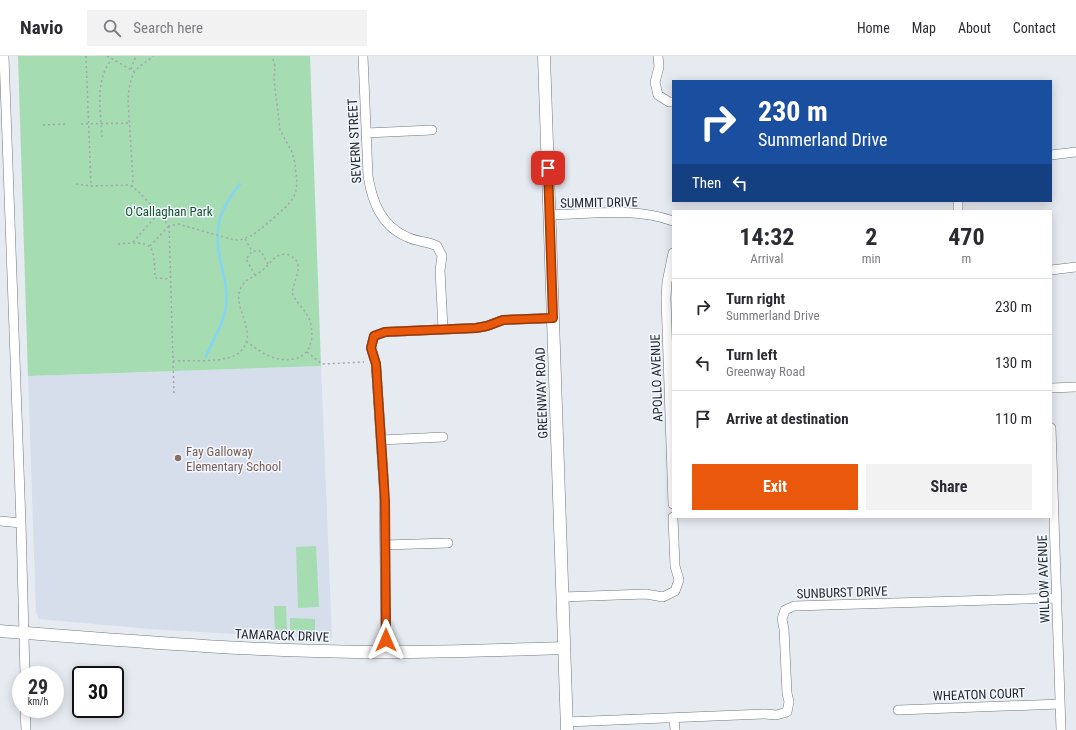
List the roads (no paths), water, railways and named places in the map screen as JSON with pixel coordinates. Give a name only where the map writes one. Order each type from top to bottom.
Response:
[{"type":"street","points":[[4,56],[4,157],[21,523],[24,666]]},
{"type":"street","name":"SEVERN STREET","points":[[363,56],[370,194],[376,208],[387,224],[406,237],[429,242],[437,246],[442,256],[440,270],[443,330]]},
{"type":"street","name":"GREENWAY ROAD","points":[[544,56],[566,726]]},
{"type":"street","points":[[658,56],[659,67],[655,82],[658,94],[669,102],[672,102]]},
{"type":"street","points":[[366,133],[432,130]]},
{"type":"street","points":[[1052,154],[1076,152]]},
{"type":"street","name":"SUMMIT DRIVE","points":[[549,215],[634,213],[651,215],[672,221]]},
{"type":"street","name":"APOLLO AVENUE","points":[[672,258],[667,282],[666,298],[672,475]]},
{"type":"street","points":[[1052,270],[1076,267]]},
{"type":"street","points":[[386,652],[385,495],[376,364],[371,348],[374,336],[385,332],[476,328],[487,326],[503,320],[553,318]]},
{"type":"street","points":[[1052,388],[1076,387]]},
{"type":"street","points":[[381,440],[442,437]]},
{"type":"street","name":"WILLOW AVENUE","points":[[1052,456],[1061,730]]},
{"type":"street","points":[[562,596],[646,594],[663,597],[675,591],[679,580],[675,566],[674,518]]},
{"type":"street","points":[[0,521],[21,523]]},
{"type":"street","points":[[385,545],[448,543]]},
{"type":"street","name":"SUNBURST DRIVE","points":[[566,726],[674,718],[765,714],[776,715],[787,712],[789,702],[787,693],[784,629],[782,619],[785,610],[794,606],[1057,598]]},
{"type":"street","name":"TAMARACK DRIVE","points":[[0,630],[224,647],[386,652],[564,648]]},
{"type":"street","name":"WHEATON COURT","points":[[898,710],[1060,704]]},
{"type":"street","points":[[25,718],[26,730]]},
{"type":"street","points":[[674,718],[675,730]]},
{"type":"waterway","points":[[206,357],[221,325],[226,306],[226,290],[218,240],[219,221],[227,203],[240,184]]},
{"type":"place","name":"Fay Galloway Elementary School","points":[[178,458]]},
{"type":"park label","name":"O'Callaghan Park","points":[[169,211]]}]
